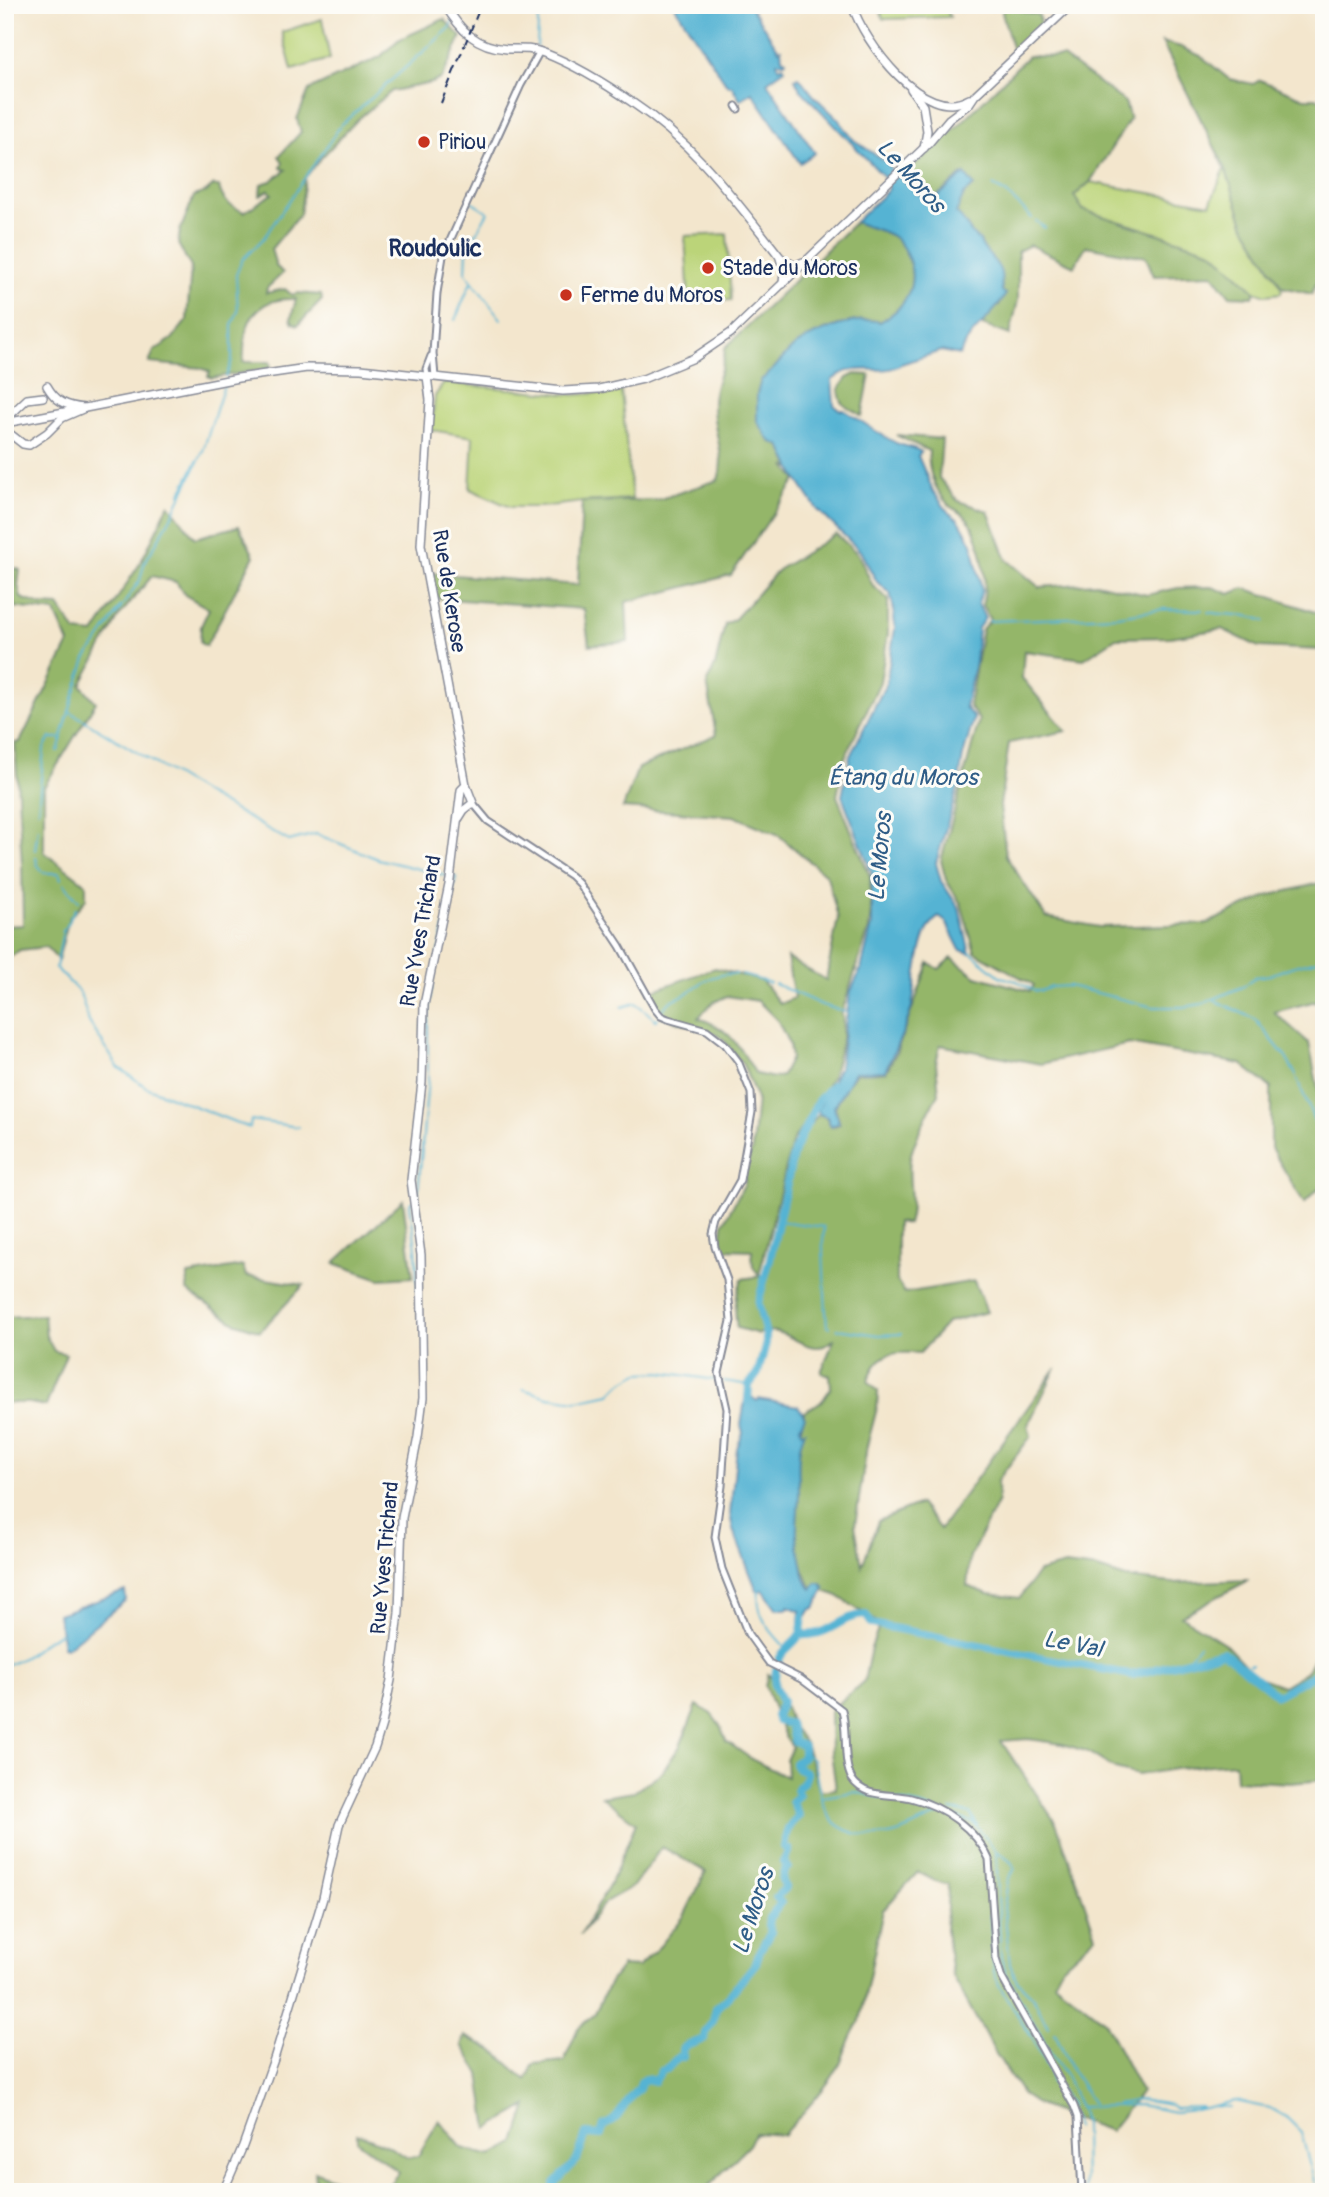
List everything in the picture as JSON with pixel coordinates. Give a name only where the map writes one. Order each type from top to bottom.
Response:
[{"type":"main road","points":[[445,5],[464,33],[478,41],[505,49],[540,51],[617,92],[681,139],[720,181],[793,275]]},
{"type":"main road","points":[[852,5],[872,45],[889,66],[926,97],[941,103],[948,110],[949,118]]},
{"type":"main road","points":[[5,421],[46,416],[291,370],[346,368],[563,391],[599,389],[632,383],[670,370],[722,340],[783,285],[915,157],[949,118],[969,104],[975,95],[1071,5]]},
{"type":"main road","points":[[906,82],[922,103],[927,134],[923,148]]},
{"type":"main road","points":[[924,116],[929,104],[955,105],[975,95]]},
{"type":"main road","points":[[924,116],[931,128],[942,128]]},
{"type":"main road","points":[[786,265],[800,265],[815,254]]},
{"type":"main road","points":[[783,285],[786,265]]},
{"type":"main road","name":"Rue de Kerose","points":[[431,377],[421,545],[466,785],[472,802]]},
{"type":"main road","points":[[47,386],[59,401],[69,406],[85,408]]},
{"type":"main road","points":[[5,421],[27,399],[43,397]]},
{"type":"main road","points":[[5,430],[27,445],[43,436],[62,418],[85,408]]},
{"type":"main road","points":[[31,433],[43,436]]},
{"type":"main road","points":[[459,806],[461,790],[466,785]]},
{"type":"main road","points":[[459,806],[464,801],[472,802]]},
{"type":"main road","points":[[458,821],[472,802]]},
{"type":"main road","name":"Rue Yves Trichard","points":[[223,2192],[243,2146],[274,2059],[323,1898],[339,1825],[374,1747],[391,1680],[399,1613],[402,1518],[423,1398],[421,1255],[411,1180],[422,1082],[423,1014],[450,880],[459,806]]},
{"type":"street","name":"Rue de Kerose","points":[[431,377],[438,278],[445,250],[540,51]]},
{"type":"street","points":[[472,802],[484,818],[579,884],[620,946],[655,1009],[668,1019],[707,1030],[725,1044],[738,1061],[751,1093],[752,1112],[740,1180],[716,1222],[713,1234],[727,1280],[731,1321],[719,1373],[727,1409],[722,1486],[715,1537],[722,1569],[748,1634],[769,1662],[801,1679],[842,1710],[849,1771],[857,1785],[873,1793],[909,1797],[929,1804],[973,1833],[984,1847],[989,1859],[996,1959],[1002,1978],[1074,2106],[1078,2117],[1082,2192]]},
{"type":"green space","points":[[879,5],[944,5],[950,17],[883,19]]},
{"type":"green space","points":[[1004,5],[1016,5],[1015,9],[1039,15],[1040,27],[1013,51],[1002,13]]},
{"type":"green space","points":[[322,19],[330,59],[292,70],[282,32]]},
{"type":"green space","points":[[444,19],[461,37],[442,78],[432,83],[392,91],[358,119],[305,178],[300,214],[271,249],[276,266],[283,273],[267,288],[266,293],[285,289],[292,295],[321,295],[322,300],[298,325],[291,319],[296,299],[272,301],[255,313],[246,332],[243,362],[270,362],[271,368],[212,378],[208,376],[210,372],[201,368],[149,363],[154,351],[172,339],[187,320],[191,267],[178,244],[180,231],[194,196],[206,192],[214,185],[219,187],[228,203],[244,212],[272,194],[269,190],[260,196],[261,184],[271,181],[286,170],[281,168],[283,162],[279,156],[301,132],[297,119],[309,90],[380,57],[398,40]]},
{"type":"green space","points":[[1162,42],[1201,56],[1229,79],[1253,84],[1260,80],[1304,98],[1324,101],[1324,249],[1321,249],[1322,270],[1312,294],[1282,287],[1245,226],[1225,168]]},
{"type":"green space","points":[[1028,56],[1063,57],[1125,102],[1130,119],[1090,182],[1074,196],[1083,210],[1212,251],[1255,291],[1253,297],[1230,296],[1213,274],[1154,276],[1146,257],[1086,246],[1074,266],[1030,245],[1018,251],[1018,300],[1010,335],[982,325],[1000,305],[1002,288],[996,265],[980,241],[955,213],[964,194],[974,186],[964,174],[932,200],[918,194],[901,177],[962,122]]},
{"type":"green space","points":[[1225,168],[1245,226],[1282,287],[1281,293],[1266,295],[1255,291],[1212,251],[1083,210],[1073,197],[1090,182],[1210,204]]},
{"type":"green space","points":[[855,222],[888,234],[900,243],[911,268],[911,287],[903,303],[889,317],[880,322],[870,320],[848,323],[815,335],[796,345],[761,380],[770,441],[781,446],[791,468],[785,466],[797,479],[731,575],[626,602],[628,642],[589,645],[584,609],[435,598],[430,573],[578,585],[582,502],[657,500],[718,480],[721,461],[713,403],[725,348]]},
{"type":"green space","name":"Stade du Moros","points":[[727,234],[731,300],[689,302],[685,236]]},
{"type":"green space","points":[[855,374],[870,375],[862,416],[846,406],[840,396],[839,389],[847,378]]},
{"type":"green space","points":[[444,383],[575,395],[621,391],[632,499],[510,507],[470,489],[473,437],[431,430],[435,396]]},
{"type":"green space","points":[[896,435],[942,439],[939,478],[958,501],[988,511],[1007,560],[1039,587],[1096,583],[1147,595],[1178,588],[1212,587],[1230,594],[1244,588],[1324,615],[1324,639],[1320,650],[1259,647],[1222,629],[1170,637],[1116,638],[1084,659],[1024,651],[1022,678],[1066,731],[1009,743],[1000,805],[1006,856],[1046,917],[1099,927],[1206,924],[1267,896],[1324,882],[1324,999],[1274,1012],[1309,1043],[1324,1119],[1324,1183],[1304,1203],[1271,1148],[1271,1088],[1241,1064],[1129,1044],[1041,1064],[940,1045],[936,1063],[939,1094],[922,1125],[910,1159],[910,1216],[908,1224],[897,1222],[897,1281],[905,1293],[974,1281],[987,1312],[948,1322],[920,1353],[887,1356],[876,1364],[872,1371],[868,1381],[878,1391],[877,1408],[867,1446],[855,1525],[862,1566],[878,1521],[920,1504],[940,1529],[1056,1368],[1028,1425],[1031,1436],[997,1481],[998,1501],[970,1557],[967,1586],[989,1594],[1020,1598],[1038,1572],[1065,1565],[1098,1569],[1126,1578],[1172,1583],[1249,1580],[1181,1616],[1224,1643],[1255,1676],[1283,1686],[1306,1672],[1324,1638],[1324,1780],[1290,1783],[1236,1780],[1235,1763],[1138,1775],[1115,1769],[1086,1751],[1062,1744],[1028,1739],[1001,1741],[1057,1825],[1096,1936],[1062,1967],[1054,1982],[1105,2022],[1141,2092],[1110,2131],[1038,2105],[1023,2095],[996,2054],[952,1975],[946,1931],[948,1884],[918,1872],[883,1910],[860,2021],[830,2079],[783,2135],[755,2133],[749,2145],[703,2192],[383,2192],[399,2172],[357,2141],[357,2133],[408,2158],[418,2156],[439,2120],[462,2148],[491,2156],[515,2143],[527,2106],[488,2129],[480,2074],[462,2045],[465,2036],[494,2051],[526,2080],[534,2064],[564,2061],[578,2028],[594,2015],[610,1982],[622,1966],[638,1967],[660,1946],[684,1916],[706,1872],[662,1847],[633,1886],[605,1902],[580,1935],[612,1880],[636,1823],[602,1797],[634,1792],[662,1772],[680,1746],[697,1705],[711,1714],[721,1727],[726,1741],[753,1760],[787,1777],[786,1760],[792,1747],[785,1737],[765,1686],[768,1674],[777,1684],[791,1724],[805,1743],[820,1791],[836,1789],[831,1752],[830,1711],[864,1681],[871,1648],[880,1624],[836,1595],[811,1587],[797,1550],[794,1498],[801,1429],[804,1412],[822,1401],[831,1388],[830,1375],[821,1372],[834,1340],[816,1347],[776,1332],[759,1334],[737,1328],[738,1291],[742,1279],[768,1275],[775,1225],[787,1194],[789,1171],[798,1139],[819,1114],[826,1117],[831,1127],[840,1124],[835,1107],[856,1073],[886,1072],[896,1053],[929,963],[939,969],[952,958],[976,976],[1030,991],[1034,985],[975,952],[961,904],[946,880],[941,861],[979,720],[969,706],[982,629],[990,620],[982,605],[984,571],[979,545],[970,523],[950,506],[936,487],[929,466],[929,451]]},
{"type":"green space","points":[[169,504],[195,538],[239,526],[254,556],[206,646],[200,643],[201,626],[209,609],[185,595],[176,582],[152,576],[119,616],[81,685],[96,702],[44,787],[44,852],[86,884],[86,899],[69,918],[58,960],[46,947],[20,950],[5,961],[5,926],[23,925],[15,743],[20,742],[69,643],[55,612],[14,607],[13,569],[20,570],[18,585],[21,598],[41,605],[59,606],[76,632],[94,634],[141,562]]},
{"type":"green space","points":[[836,534],[858,554],[873,586],[888,599],[888,634],[880,682],[845,757],[837,796],[870,876],[869,929],[841,1015],[842,1040],[833,1074],[811,1115],[793,1140],[759,1275],[753,1267],[752,1250],[724,1249],[721,1239],[723,1224],[745,1183],[744,1172],[752,1149],[757,1099],[743,1065],[724,1040],[716,1034],[661,1016],[649,992],[715,968],[762,981],[780,1004],[794,998],[787,958],[826,980],[838,918],[827,876],[777,834],[734,816],[623,808],[638,768],[716,735],[707,682],[715,666],[725,624],[735,619],[778,570]],"holes":[[[727,996],[758,1001],[778,1021],[789,1044],[791,1058],[782,1076],[774,1078],[756,1074],[739,1047],[726,1033],[698,1018],[712,1003]]]},
{"type":"green space","points":[[403,1200],[413,1277],[380,1279],[334,1263]]},
{"type":"green space","points":[[243,1266],[246,1276],[304,1285],[260,1331],[234,1322],[187,1291],[188,1275]]},
{"type":"green space","points":[[44,1315],[46,1336],[54,1351],[66,1354],[46,1406],[5,1403],[5,1317]]},
{"type":"green space","points":[[315,2171],[365,2192],[317,2192]]},
{"type":"water","points":[[674,5],[749,5],[779,50],[781,49],[782,58],[786,60],[777,62],[779,68],[783,66],[785,69],[767,82],[815,153],[800,163],[752,92],[740,100],[732,86],[727,85]]},
{"type":"water","name":"Étang du Moros","points":[[799,77],[854,140],[887,163],[893,172],[918,194],[933,200],[965,174],[974,186],[964,194],[956,213],[997,264],[1001,273],[1002,291],[1006,294],[969,339],[960,355],[941,351],[889,369],[848,371],[832,380],[834,405],[840,410],[896,443],[921,452],[918,456],[933,491],[949,513],[959,520],[972,543],[982,590],[978,604],[985,618],[978,628],[975,662],[965,707],[974,718],[936,863],[941,881],[959,908],[970,953],[960,950],[946,922],[939,917],[932,923],[922,945],[909,1018],[885,1071],[855,1072],[834,1107],[839,1123],[831,1126],[827,1117],[819,1114],[818,1109],[839,1068],[850,993],[861,969],[872,925],[872,873],[842,796],[850,756],[886,684],[895,628],[893,606],[890,593],[877,582],[860,551],[817,509],[797,479],[781,446],[770,441],[757,421],[757,394],[761,380],[791,349],[804,340],[837,326],[860,321],[880,322],[889,317],[908,295],[912,278],[908,258],[897,240],[884,232],[855,222],[889,189],[883,176],[800,89],[795,79]]},
{"type":"water","points":[[746,1393],[757,1401],[759,1399],[798,1406],[805,1417],[800,1427],[801,1432],[805,1431],[800,1446],[797,1541],[806,1582],[812,1589],[816,1583],[821,1583],[825,1588],[815,1608],[811,1609],[801,1625],[800,1611],[788,1606],[788,1609],[777,1609],[763,1590],[757,1591],[733,1530],[730,1514],[737,1448],[743,1433],[741,1425]]},
{"type":"water","points":[[125,1591],[126,1600],[66,1648],[63,1647],[58,1614]]},
{"type":"waterway","points":[[455,15],[460,5]]},
{"type":"waterway","points":[[537,46],[539,5]]},
{"type":"waterway","points":[[226,377],[232,360],[232,325],[238,311],[236,275],[242,260],[263,239],[341,125],[450,28],[453,20]]},
{"type":"waterway","points":[[993,186],[1006,193],[1032,218]]},
{"type":"waterway","points":[[471,201],[488,212],[467,249],[466,273],[501,319]]},
{"type":"waterway","points":[[1036,221],[1045,228]]},
{"type":"waterway","points":[[455,320],[471,282]]},
{"type":"waterway","points":[[58,751],[86,659],[140,580],[144,564],[173,514],[203,451],[225,382]]},
{"type":"waterway","points":[[181,493],[197,461]]},
{"type":"waterway","points":[[115,615],[120,607]]},
{"type":"waterway","points":[[989,621],[1117,616],[1164,609],[1202,610]]},
{"type":"waterway","points":[[1208,612],[1265,621]]},
{"type":"waterway","points":[[69,711],[289,841],[316,834],[378,859],[447,876]]},
{"type":"waterway","points":[[38,810],[44,748],[50,738],[59,738]]},
{"type":"waterway","points":[[35,850],[38,828]]},
{"type":"waterway","points":[[36,857],[37,864],[44,873],[59,873],[61,879]]},
{"type":"waterway","points":[[433,978],[456,877],[453,877]]},
{"type":"waterway","points":[[64,884],[79,901]]},
{"type":"waterway","points":[[75,909],[63,931],[56,968],[80,993],[89,1022],[118,1067],[146,1087],[250,1128],[251,1120],[298,1127]]},
{"type":"waterway","points":[[970,952],[1001,977],[1017,981],[1035,991],[1069,986],[1153,1007],[1202,1004],[1244,986],[1255,977],[1324,958]]},
{"type":"waterway","points":[[662,1010],[669,1002],[706,980],[737,974]]},
{"type":"waterway","points":[[742,975],[770,983]]},
{"type":"waterway","points":[[415,1197],[418,1194],[428,1079],[428,1023],[432,984]]},
{"type":"waterway","points":[[775,984],[822,1005],[846,1012]]},
{"type":"waterway","points":[[1214,1000],[1255,1019],[1285,1056],[1296,1075]]},
{"type":"waterway","points":[[622,1007],[636,1003],[656,1020],[658,1018]]},
{"type":"waterway","points":[[1297,1079],[1317,1127],[1324,1137]]},
{"type":"waterway","name":"Le Moros","points":[[748,1402],[749,1385],[758,1373],[766,1343],[758,1303],[794,1151],[818,1101],[832,1085]]},
{"type":"waterway","points":[[412,1201],[410,1204],[418,1294]]},
{"type":"waterway","points":[[778,1221],[824,1227],[827,1326],[830,1327]]},
{"type":"waterway","points":[[837,1329],[879,1335],[901,1334]]},
{"type":"waterway","points":[[523,1389],[548,1397],[577,1401],[610,1394],[621,1383],[639,1373],[661,1372],[716,1380]]},
{"type":"waterway","points":[[724,1381],[749,1385]]},
{"type":"waterway","points":[[759,1591],[762,1616],[786,1648]]},
{"type":"waterway","name":"Le Val","points":[[801,1632],[805,1635],[822,1632],[850,1618],[866,1615],[872,1624],[1132,1675],[1223,1652],[1277,1695],[1324,1669]]},
{"type":"waterway","name":"Le Moros","points":[[778,1664],[781,1655],[800,1634],[803,1616]]},
{"type":"waterway","points":[[5,1665],[21,1659],[60,1633]]},
{"type":"waterway","points":[[1189,1658],[1199,1645]]},
{"type":"waterway","name":"Le Moros","points":[[554,2192],[555,2183],[577,2160],[586,2134],[601,2135],[604,2125],[615,2119],[639,2089],[641,2082],[646,2079],[655,2081],[661,2071],[667,2069],[678,2057],[683,2057],[682,2049],[704,2039],[716,2008],[756,1963],[771,1932],[769,1918],[781,1903],[776,1897],[786,1887],[782,1881],[784,1871],[788,1867],[783,1862],[789,1850],[784,1847],[787,1833],[789,1826],[799,1816],[792,1801],[799,1795],[796,1790],[806,1775],[795,1763],[803,1757],[803,1746],[794,1742],[790,1724],[778,1721],[776,1716],[782,1702],[774,1685],[776,1670]]},
{"type":"waterway","points":[[802,1752],[813,1759],[828,1815],[847,1830],[874,1836],[892,1834],[940,1814]]},
{"type":"waterway","points":[[822,1797],[854,1792],[937,1811]]},
{"type":"waterway","points":[[951,1810],[970,1813],[977,1825]]},
{"type":"waterway","points":[[956,1817],[974,1823],[996,1851],[1001,1958],[1007,1975],[1066,2076],[1081,2110],[1084,2124],[1085,2192]]},
{"type":"waterway","points":[[5,1818],[12,1822]]},
{"type":"waterway","points":[[997,1851],[1015,1868],[1008,1880],[1004,1907],[1010,1965],[1017,1981],[1033,1997],[1048,2027]]},
{"type":"waterway","points":[[990,1915],[994,1972],[1000,1987],[1035,2043],[1051,2075],[1051,2081],[1070,2104],[1076,2128]]},
{"type":"waterway","points":[[5,1965],[10,1969]]},
{"type":"waterway","points":[[1055,2033],[1072,2070],[1093,2104]]},
{"type":"waterway","points":[[1117,2104],[1140,2100],[1176,2108],[1201,2107]]},
{"type":"waterway","points":[[1081,2107],[1139,2105],[1175,2112],[1235,2101],[1270,2108],[1286,2117],[1301,2132],[1317,2192]]},
{"type":"waterway","points":[[1213,2106],[1230,2107]]},
{"type":"waterway","points":[[1079,2186],[1079,2192]]},
{"type":"railway","points":[[441,103],[481,5]]},
{"type":"place","name":"Piriou","points":[[424,142]]},
{"type":"place","name":"Stade du Moros","points":[[708,268]]},
{"type":"place","name":"Ferme du Moros","points":[[566,295]]},
{"type":"district","name":"Roudoulic","points":[[435,248]]}]
